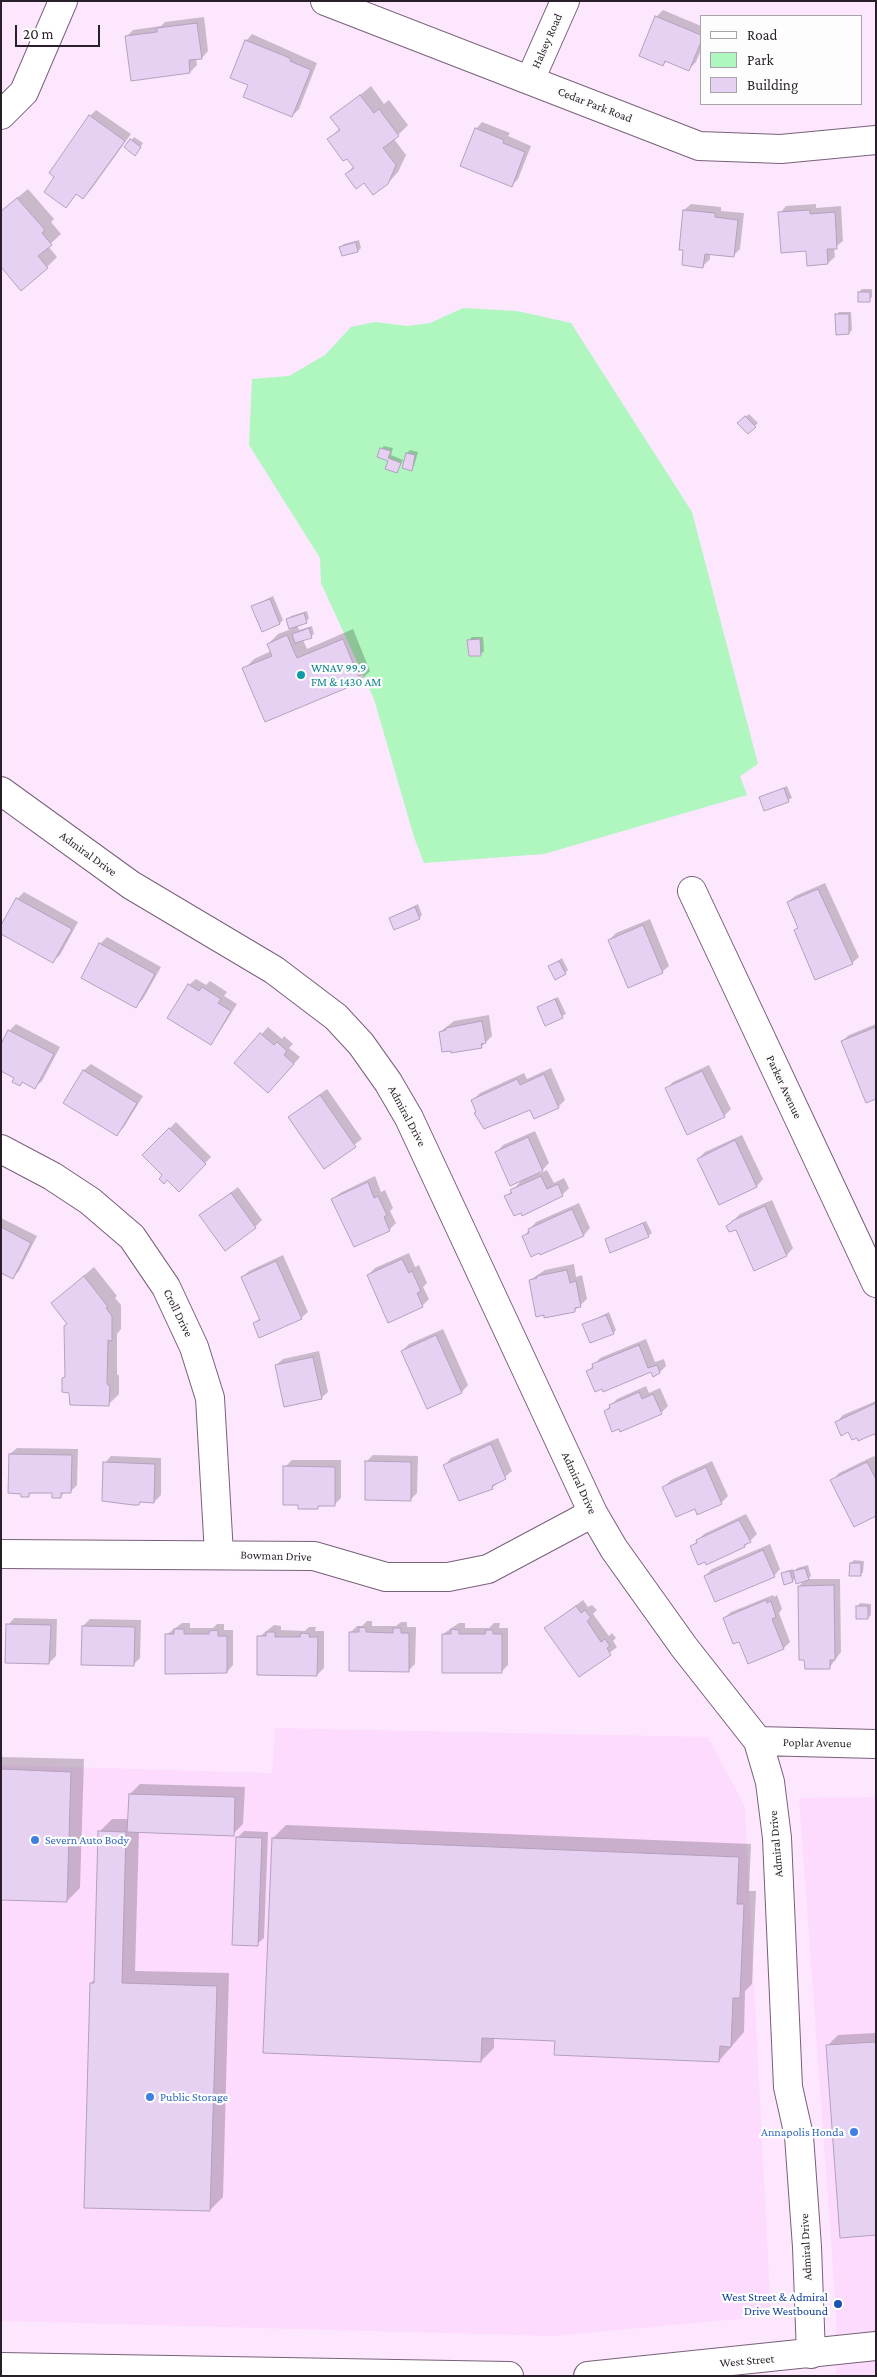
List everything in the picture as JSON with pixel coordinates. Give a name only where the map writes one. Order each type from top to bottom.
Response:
[{"type":"street","points":[[1,114],[24,92],[63,1]]},
{"type":"street","name":"Cedar Park Road","points":[[325,1],[699,146],[781,149],[876,140]]},
{"type":"street","name":"Halsey Road","points":[[530,80],[565,1]]},
{"type":"street","name":"Admiral Drive","points":[[1,791],[131,885],[274,970],[336,1017],[361,1044],[388,1082],[409,1118],[593,1513],[614,1549],[684,1647],[758,1741],[770,1782],[777,1838],[788,2087],[799,2136],[807,2247],[811,2354]]},
{"type":"street","name":"Parker Avenue","points":[[692,891],[876,1283]]},
{"type":"street","name":"Croll Drive","points":[[1,1149],[80,1193],[132,1237],[166,1287],[194,1347],[210,1398],[219,1554]]},
{"type":"street","name":"Bowman Drive","points":[[1,1554],[314,1556],[386,1577],[448,1577],[488,1569],[593,1513]]},
{"type":"street","name":"Poplar Avenue","points":[[758,1741],[876,1744]]},
{"type":"street","name":"West Street","points":[[588,2376],[876,2346]]},
{"type":"street","points":[[1,2366],[289,2374],[509,2376]]},
{"type":"shaded area","points":[[275,1728],[708,1737],[745,1807],[771,2316],[553,2336],[1,2321],[1,1765],[272,1773]]},
{"type":"shaded area","points":[[876,1797],[876,2376],[836,2376],[836,2310],[799,1798]]},
{"type":"green space","points":[[463,308],[517,311],[571,323],[692,512],[758,764],[740,776],[747,795],[544,854],[424,863],[414,837],[374,699],[321,583],[320,558],[249,445],[252,379],[289,376],[325,355],[351,327],[375,322],[407,326],[430,323]]},
{"type":"building","points":[[655,16],[700,35],[700,44],[689,71],[665,61],[663,66],[639,56]]},
{"type":"building","points":[[197,23],[202,59],[189,60],[190,73],[131,81],[125,36],[157,32],[157,28]]},
{"type":"building","points":[[245,40],[285,56],[291,59],[290,61],[311,70],[292,117],[243,97],[248,85],[230,78]]},
{"type":"building","points":[[360,95],[374,113],[379,109],[399,136],[383,148],[396,165],[388,184],[373,195],[364,183],[356,189],[345,174],[354,168],[347,159],[343,161],[327,139],[340,130],[330,117]]},
{"type":"building","points":[[89,115],[125,141],[83,199],[76,194],[66,208],[44,192],[54,177],[49,173]]},
{"type":"building","points":[[475,128],[504,140],[503,143],[525,152],[512,187],[460,166]]},
{"type":"building","points":[[130,139],[141,147],[135,156],[124,147]]},
{"type":"building","points":[[17,198],[45,230],[42,233],[52,245],[38,256],[48,268],[21,291],[1,267],[1,211]]},
{"type":"building","points":[[683,210],[715,213],[715,217],[738,220],[734,257],[705,254],[703,268],[682,265],[683,250],[679,250]]},
{"type":"building","points":[[810,210],[810,214],[835,212],[837,249],[827,249],[828,264],[807,266],[806,251],[781,253],[778,212]]},
{"type":"building","points":[[356,242],[358,252],[342,256],[339,247]]},
{"type":"building","points":[[858,292],[870,292],[870,302],[858,302]]},
{"type":"building","points":[[835,314],[849,314],[849,334],[836,335]]},
{"type":"building","points":[[745,416],[756,427],[748,434],[737,423]]},
{"type":"building","points":[[380,448],[391,451],[388,458],[401,463],[397,473],[385,469],[388,461],[377,457]]},
{"type":"building","points":[[406,453],[415,455],[412,471],[402,468]]},
{"type":"building","points":[[270,599],[280,624],[262,632],[251,606]]},
{"type":"building","points":[[304,613],[307,623],[289,629],[286,619]]},
{"type":"building","points":[[309,628],[312,638],[295,643],[292,634]]},
{"type":"building","name":"WNAV 99.9 FM & 1430 AM","points":[[287,635],[297,658],[343,639],[361,682],[265,722],[242,668],[272,656],[267,644]]},
{"type":"building","points":[[480,639],[481,656],[469,656],[467,640]]},
{"type":"building","points":[[784,788],[789,802],[764,811],[759,797]]},
{"type":"building","points":[[818,889],[853,964],[815,980],[794,930],[798,928],[787,902]]},
{"type":"building","points":[[16,898],[72,929],[53,963],[1,934],[1,925]]},
{"type":"building","points":[[415,907],[420,919],[394,930],[389,918]]},
{"type":"building","points":[[643,925],[663,973],[628,988],[608,940]]},
{"type":"building","points":[[99,943],[155,974],[136,1008],[81,978]]},
{"type":"building","points":[[559,961],[566,974],[555,980],[548,966]]},
{"type":"building","points":[[188,984],[199,991],[202,987],[221,999],[218,1003],[231,1011],[211,1045],[167,1018]]},
{"type":"building","points":[[555,999],[563,1018],[545,1026],[537,1007]]},
{"type":"building","points":[[482,1021],[486,1043],[481,1044],[482,1048],[451,1053],[451,1051],[442,1052],[439,1032],[446,1030],[446,1028]]},
{"type":"building","points":[[876,1027],[876,1099],[866,1103],[841,1041]]},
{"type":"building","points":[[8,1030],[54,1054],[35,1089],[22,1082],[20,1086],[12,1082],[14,1078],[1,1071],[1,1044]]},
{"type":"building","points":[[260,1033],[274,1045],[277,1042],[287,1051],[284,1055],[294,1064],[268,1093],[234,1063]]},
{"type":"building","points":[[83,1070],[137,1103],[117,1136],[63,1103]]},
{"type":"building","points":[[702,1071],[725,1117],[687,1135],[665,1088]]},
{"type":"building","points":[[544,1074],[559,1108],[534,1119],[530,1110],[484,1129],[474,1113],[476,1112],[471,1100],[517,1079],[520,1085]]},
{"type":"building","points":[[320,1095],[356,1147],[324,1169],[288,1117]]},
{"type":"building","points":[[169,1128],[206,1164],[179,1192],[167,1180],[164,1184],[159,1179],[162,1175],[142,1155]]},
{"type":"building","points":[[528,1137],[543,1171],[510,1186],[495,1152]]},
{"type":"building","points":[[735,1140],[757,1187],[719,1205],[697,1159]]},
{"type":"building","points":[[541,1176],[547,1189],[558,1184],[563,1196],[522,1216],[521,1213],[514,1216],[504,1196],[512,1193],[510,1190]]},
{"type":"building","points":[[368,1182],[374,1198],[378,1196],[387,1215],[384,1217],[390,1231],[354,1247],[331,1199]]},
{"type":"building","points":[[231,1193],[256,1228],[225,1251],[199,1215]]},
{"type":"building","points":[[765,1206],[787,1256],[754,1271],[736,1230],[729,1232],[726,1226],[732,1221]]},
{"type":"building","points":[[572,1209],[584,1236],[531,1257],[522,1236],[529,1233],[528,1229]]},
{"type":"building","points":[[643,1223],[649,1237],[610,1253],[605,1239]]},
{"type":"building","points":[[1,1227],[31,1243],[13,1279],[1,1273]]},
{"type":"building","points":[[402,1259],[409,1273],[412,1271],[421,1291],[417,1293],[423,1307],[388,1323],[367,1275]]},
{"type":"building","points":[[276,1261],[302,1319],[259,1338],[253,1323],[260,1320],[241,1277]]},
{"type":"building","points":[[567,1270],[570,1283],[576,1281],[581,1307],[575,1308],[575,1312],[544,1318],[544,1315],[536,1317],[529,1280],[537,1278],[537,1276]]},
{"type":"building","points":[[84,1276],[108,1307],[106,1308],[112,1316],[112,1341],[108,1340],[107,1384],[110,1386],[109,1406],[70,1405],[69,1393],[62,1392],[62,1378],[65,1377],[64,1326],[67,1324],[51,1303]]},
{"type":"building","points":[[606,1315],[614,1334],[590,1343],[582,1324]]},
{"type":"building","points":[[436,1335],[462,1393],[427,1409],[401,1351]]},
{"type":"building","points":[[639,1345],[648,1368],[657,1365],[660,1373],[653,1377],[651,1372],[603,1392],[602,1389],[595,1392],[586,1371],[593,1368],[592,1364]]},
{"type":"building","points":[[313,1357],[322,1399],[284,1407],[275,1365]]},
{"type":"building","points":[[639,1392],[642,1399],[653,1394],[662,1414],[620,1432],[619,1429],[612,1432],[604,1411],[610,1408],[609,1405]]},
{"type":"building","points":[[876,1403],[876,1437],[874,1434],[858,1441],[857,1438],[852,1440],[848,1432],[841,1436],[835,1422]]},
{"type":"building","points":[[491,1444],[506,1479],[492,1486],[493,1489],[459,1501],[443,1465]]},
{"type":"building","points":[[9,1454],[72,1455],[71,1493],[61,1493],[61,1498],[52,1498],[52,1493],[29,1493],[29,1497],[21,1497],[21,1494],[8,1493]]},
{"type":"building","points":[[365,1461],[411,1462],[411,1501],[365,1500]]},
{"type":"building","points":[[103,1462],[155,1464],[154,1503],[140,1502],[139,1505],[133,1505],[102,1501]]},
{"type":"building","points":[[867,1462],[876,1479],[876,1516],[854,1527],[830,1480]]},
{"type":"building","points":[[283,1466],[335,1467],[335,1506],[318,1506],[318,1509],[298,1509],[298,1505],[283,1505]]},
{"type":"building","points":[[706,1467],[722,1504],[697,1515],[695,1509],[676,1517],[662,1487]]},
{"type":"building","points":[[739,1520],[751,1542],[744,1545],[745,1547],[706,1565],[705,1562],[698,1565],[690,1546],[697,1543],[696,1540]]},
{"type":"building","points":[[763,1550],[775,1577],[715,1602],[704,1576]]},
{"type":"building","points":[[850,1563],[861,1563],[861,1576],[849,1576]]},
{"type":"building","points":[[805,1568],[809,1580],[796,1584],[793,1571]]},
{"type":"building","points":[[790,1571],[793,1582],[784,1585],[781,1573]]},
{"type":"building","points":[[834,1585],[835,1660],[830,1660],[830,1669],[805,1669],[804,1660],[799,1660],[798,1586]]},
{"type":"building","points":[[766,1600],[767,1603],[771,1601],[776,1617],[772,1619],[784,1649],[748,1664],[739,1642],[733,1644],[723,1618]]},
{"type":"building","points":[[576,1606],[581,1613],[585,1610],[591,1618],[587,1621],[601,1642],[605,1639],[610,1646],[607,1648],[611,1655],[579,1677],[544,1628]]},
{"type":"building","points":[[856,1606],[868,1606],[868,1619],[856,1619]]},
{"type":"building","points":[[6,1624],[51,1625],[49,1664],[5,1663]]},
{"type":"building","points":[[82,1626],[135,1627],[134,1666],[81,1665]]},
{"type":"building","points":[[359,1627],[366,1628],[366,1632],[393,1633],[393,1628],[401,1628],[401,1633],[409,1633],[409,1672],[349,1671],[349,1632],[359,1632]]},
{"type":"building","points":[[174,1629],[184,1629],[184,1634],[209,1634],[209,1631],[218,1630],[218,1636],[227,1636],[227,1673],[165,1674],[165,1634],[174,1634]]},
{"type":"building","points":[[451,1629],[459,1630],[459,1634],[485,1634],[486,1630],[493,1630],[493,1634],[502,1634],[502,1673],[442,1673],[442,1634],[451,1634]]},
{"type":"building","points":[[266,1632],[275,1632],[275,1637],[300,1637],[301,1633],[310,1634],[309,1637],[318,1637],[317,1676],[257,1675],[257,1636],[266,1636]]},
{"type":"building","name":"Severn Auto Body","points":[[1,1769],[71,1772],[67,1902],[1,1900]]},
{"type":"building","points":[[129,1794],[235,1797],[234,1836],[127,1832]]},
{"type":"building","name":"Public Storage","points":[[98,1831],[126,1832],[122,1983],[217,1986],[210,2211],[84,2208],[90,1983],[94,1983]]},
{"type":"building","points":[[236,1837],[262,1838],[258,1946],[232,1945]]},
{"type":"building","points":[[272,1838],[739,1857],[737,1904],[744,1904],[740,1998],[733,1998],[731,2047],[720,2046],[719,2062],[554,2055],[555,2041],[482,2038],[481,2062],[263,2053]]},
{"type":"building","name":"Annapolis Honda","points":[[876,2042],[876,2235],[840,2238],[826,2045]]},
{"type":"place","name":"WNAV 99.9 FM & 1430 AM","points":[[301,675]]},
{"type":"place","name":"Severn Auto Body","points":[[35,1840]]},
{"type":"place","name":"Public Storage","points":[[150,2097]]},
{"type":"place","name":"Annapolis Honda","points":[[854,2132]]},
{"type":"place","name":"West Street & Admiral Drive Westbound","points":[[838,2304]]}]
